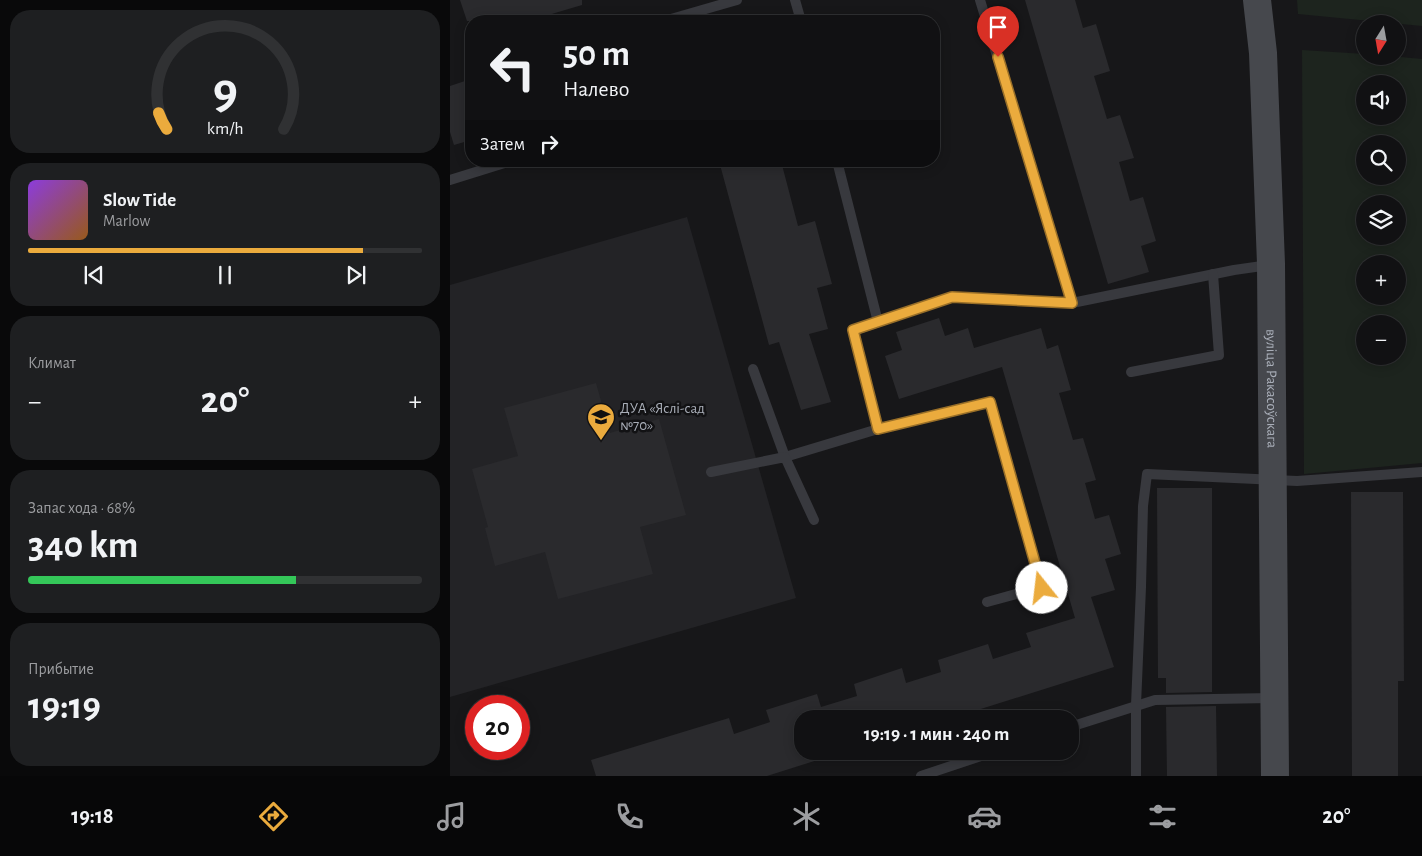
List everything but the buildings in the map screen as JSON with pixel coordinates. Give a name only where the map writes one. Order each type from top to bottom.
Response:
[{"type":"main road","name":"вуліца Ракасоўскага","points":[[1257,0],[1263,53],[1271,264],[1275,776]]},
{"type":"lane","points":[[685,15],[737,0]]},
{"type":"lane","points":[[796,0],[800,15]]},
{"type":"lane","points":[[980,0],[1072,303]]},
{"type":"lane","points":[[450,180],[492,167]]},
{"type":"lane","points":[[839,167],[878,322]]},
{"type":"lane","points":[[878,429],[853,330],[952,297],[1072,303],[1271,264]]},
{"type":"lane","points":[[1131,372],[1219,355],[1213,274]]},
{"type":"lane","points":[[752,369],[785,457],[814,520]]},
{"type":"lane","points":[[711,472],[785,457],[878,429],[990,402],[1042,588],[987,602]]},
{"type":"lane","points":[[1136,776],[1136,705],[1143,506],[1147,474],[1297,482],[1422,472]]},
{"type":"lane","points":[[1079,724],[1155,700],[1274,698]]},
{"type":"lane","points":[[922,776],[969,760]]},
{"type":"shaded area","points":[[1297,0],[1422,0],[1422,26],[1406,24],[1406,15],[1356,15],[1356,20],[1298,14]]},
{"type":"shaded area","points":[[1302,50],[1356,53],[1356,65],[1406,65],[1406,58],[1422,59],[1422,463],[1304,474]]},
{"type":"shaded area","name":"ДУА «Яслі-сад №70»","points":[[687,217],[796,598],[450,697],[450,285]]},
{"type":"place","name":"ДУА «Яслі-сад №70»","points":[[601,441]]},
{"type":"route","points":[[998,57],[1072,303],[952,297],[853,330],[878,429],[990,402],[1042,588]]}]
